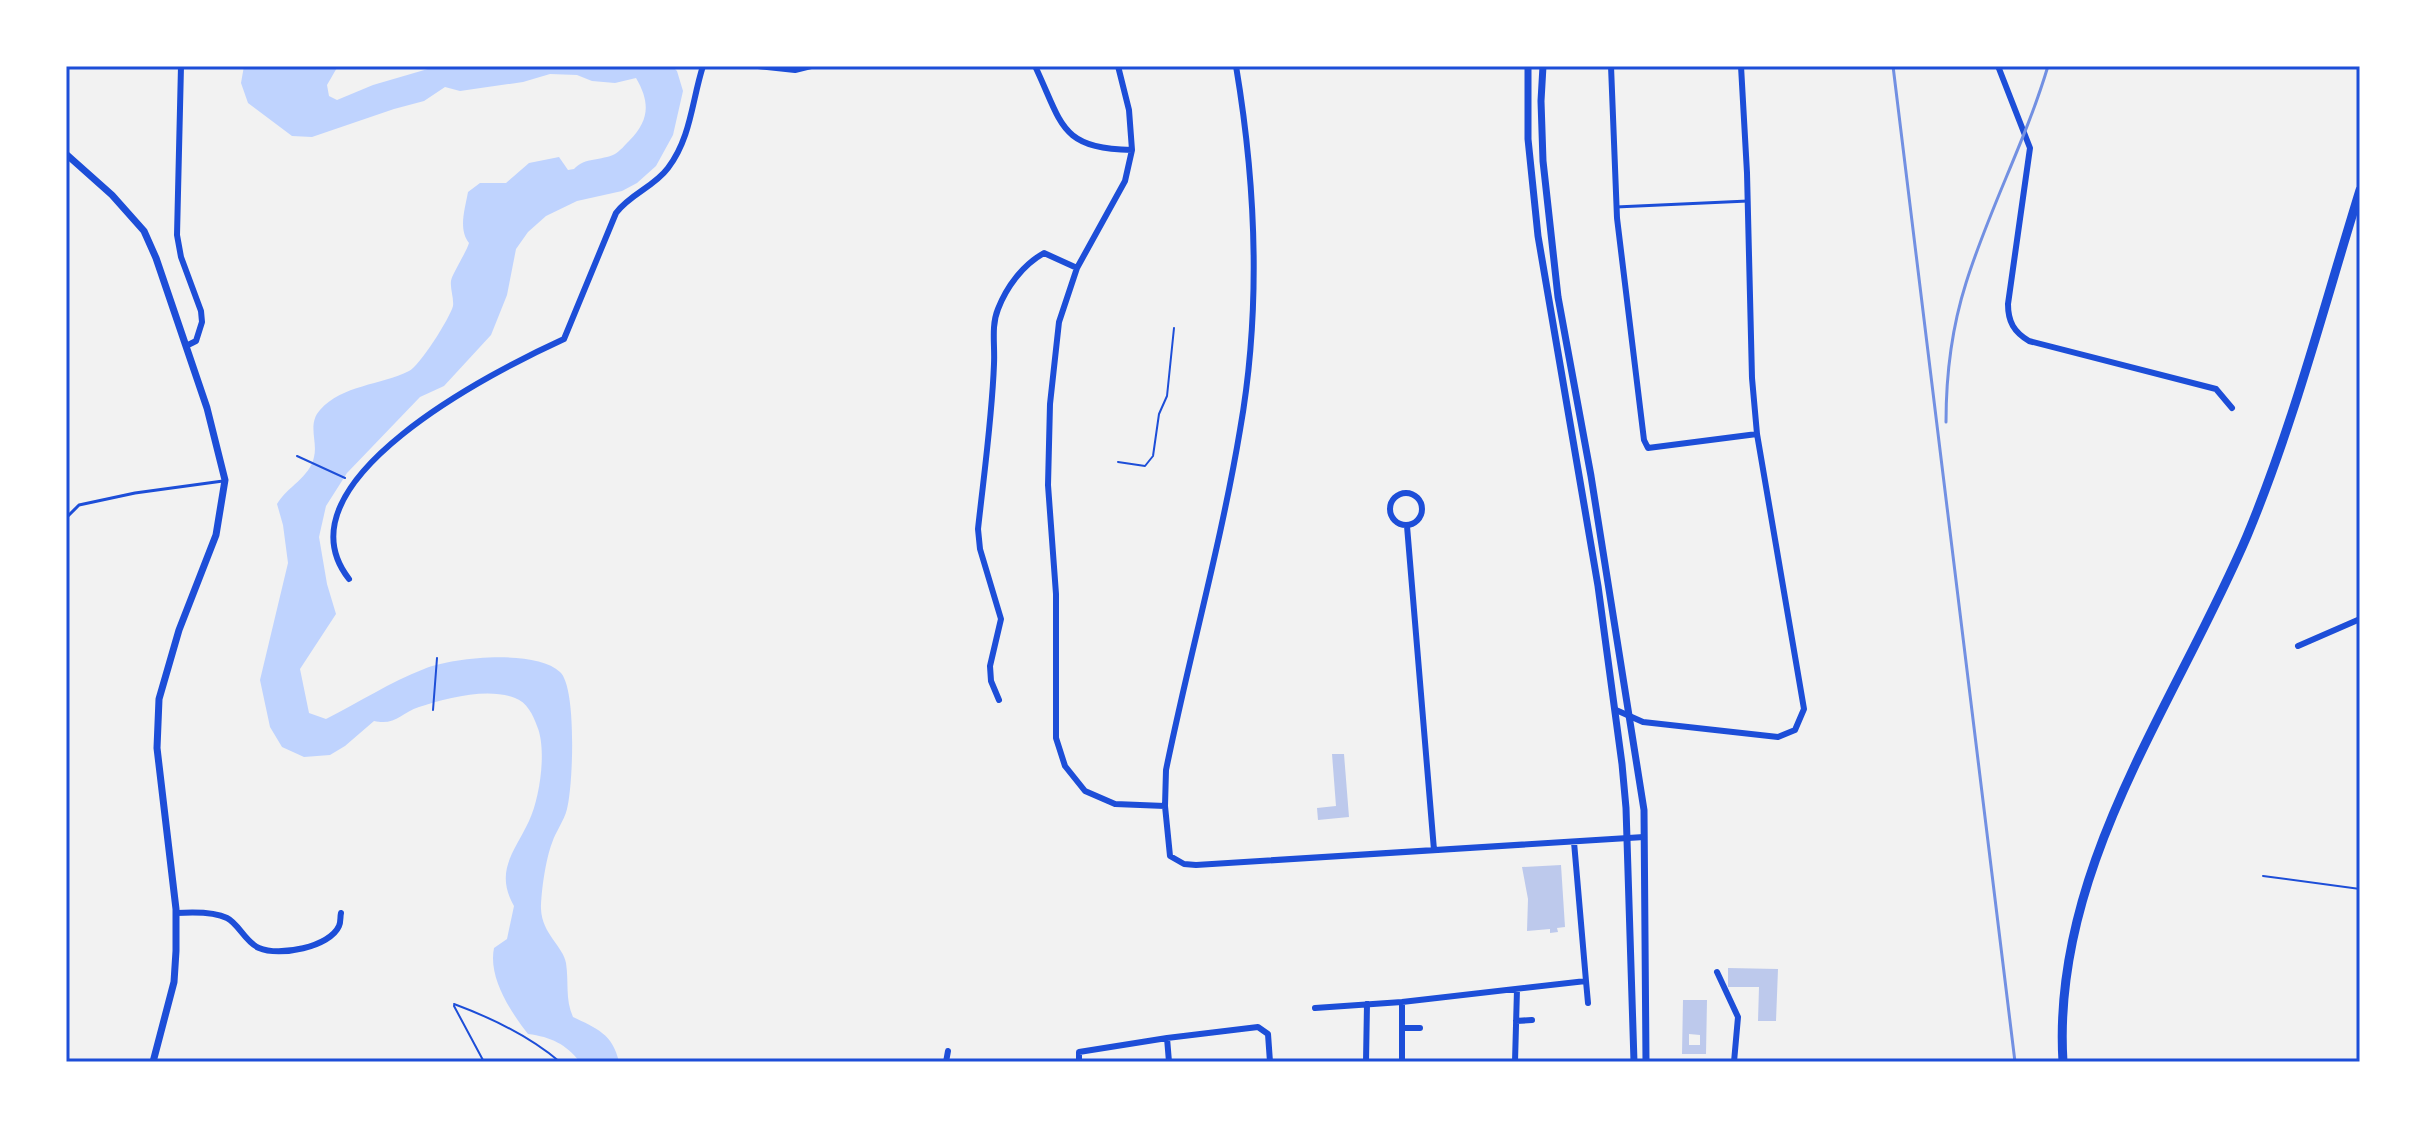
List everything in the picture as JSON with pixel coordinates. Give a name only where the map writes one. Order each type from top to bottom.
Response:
[{"type":"main road","points":[[2063,1062],[2062,1017],[2067,972],[2078,918],[2092,874],[2133,767],[2226,583],[2262,498],[2305,375],[2360,190]]},
{"type":"street","points":[[181,66],[178,246],[199,301],[202,322],[196,341],[186,346]]},
{"type":"street","points":[[349,579],[337,561],[331,541],[347,491],[412,426],[498,371],[564,339],[616,213],[625,201],[647,188],[668,168],[684,139],[703,66]]},
{"type":"street","points":[[758,66],[795,70],[811,66]]},
{"type":"street","points":[[1035,66],[1062,124],[1071,136],[1093,147],[1132,150]]},
{"type":"street","points":[[1118,66],[1129,110],[1132,150],[1125,181],[1077,268],[1059,322],[1050,404],[1048,485],[1056,594],[1056,738],[1065,766],[1085,791],[1115,804],[1165,806]]},
{"type":"street","points":[[1236,66],[1253,205],[1251,336],[1241,429],[1169,756],[1165,806],[1168,852],[1176,861],[1196,865],[1644,837]]},
{"type":"street","points":[[1528,66],[1528,139],[1538,236],[1616,710],[1626,808],[1634,1062]]},
{"type":"street","points":[[1543,66],[1543,161],[1558,297],[1591,476],[1644,810],[1646,1062]]},
{"type":"street","points":[[1611,66],[1616,207],[1644,440],[1648,448],[1757,434]]},
{"type":"street","points":[[1616,710],[1643,722],[1778,737],[1795,730],[1799,724],[1803,703],[1757,434],[1750,332],[1748,201],[1741,66]]},
{"type":"street","points":[[1998,66],[2030,148],[2008,304],[2008,315],[2015,329],[2029,341],[2216,389],[2232,408]]},
{"type":"street","points":[[66,154],[112,195],[144,231],[156,258],[214,431],[225,480],[216,535],[179,630],[159,699],[157,748],[176,913],[174,982],[153,1062]]},
{"type":"street","points":[[999,700],[991,681],[990,666],[1001,619],[980,549],[978,529],[997,311],[1008,287],[1031,261],[1044,253],[1077,268]]},
{"type":"street","points":[[1405,493],[1420,500],[1423,511],[1418,521],[1407,526],[1396,522],[1390,513],[1395,497],[1405,493]]},
{"type":"street","points":[[1407,526],[1434,850]]},
{"type":"street","points":[[2298,646],[2360,619]]},
{"type":"street","points":[[1574,842],[1588,1003]]},
{"type":"street","points":[[176,913],[212,914],[228,919],[257,948],[272,951],[300,950],[324,940],[339,927],[341,913]]},
{"type":"street","points":[[1717,972],[1738,1017],[1734,1062]]},
{"type":"street","points":[[1315,1008],[1402,1002],[1586,981]]},
{"type":"street","points":[[1515,1062],[1517,989]]},
{"type":"street","points":[[1402,1002],[1402,1062]]},
{"type":"street","points":[[1366,1062],[1367,1004]]},
{"type":"street","points":[[1516,1021],[1532,1020]]},
{"type":"street","points":[[1079,1062],[1079,1052],[1258,1027],[1266,1030],[1270,1062]]},
{"type":"street","points":[[1402,1028],[1420,1028]]},
{"type":"street","points":[[1505,1032],[1516,1032]]},
{"type":"street","points":[[1167,1038],[1169,1062]]},
{"type":"street","points":[[946,1062],[948,1051]]},
{"type":"lane","points":[[1616,207],[1748,201]]},
{"type":"lane","points":[[66,518],[79,505],[225,480]]},
{"type":"path","points":[[1118,462],[1145,466],[1153,456],[1159,414],[1167,396],[1174,328]]},
{"type":"path","points":[[297,456],[345,478]]},
{"type":"path","points":[[433,710],[437,658]]},
{"type":"path","points":[[2263,876],[2360,889]]},
{"type":"path","points":[[484,1062],[454,1004],[481,1014],[537,1043],[560,1062]]},
{"type":"water","points":[[244,66],[338,66],[327,85],[329,96],[337,100],[373,85],[438,66],[672,66],[677,71],[683,91],[673,135],[656,166],[637,183],[622,191],[577,201],[546,216],[528,232],[516,249],[507,295],[491,335],[444,386],[420,397],[347,473],[326,506],[319,537],[336,614],[300,669],[309,713],[326,719],[411,674],[454,661],[514,658],[533,660],[560,672],[569,697],[571,716],[571,780],[567,809],[546,866],[542,918],[566,963],[573,1017],[608,1038],[619,1062],[580,1062],[557,1042],[528,1034],[497,982],[494,948],[507,939],[514,906],[508,894],[506,872],[533,811],[541,774],[540,736],[526,706],[504,695],[454,697],[419,707],[387,722],[374,721],[330,755],[304,757],[282,747],[270,727],[260,680],[288,563],[277,504],[312,464],[316,415],[339,395],[414,368],[434,342],[453,306],[451,281],[469,243],[463,225],[468,192],[480,183],[506,183],[529,163],[559,157],[568,170],[615,154],[641,126],[646,111],[644,95],[636,78],[615,83],[592,81],[577,75],[550,74],[523,82],[460,91],[445,87],[424,101],[312,137],[292,136],[248,103],[241,83]]},
{"type":"building","points":[[1332,754],[1344,754],[1349,817],[1318,820],[1317,808],[1336,806]]},
{"type":"building","points":[[1561,865],[1565,927],[1550,933],[1550,929],[1527,931],[1528,899],[1522,867]]},
{"type":"building","points":[[1728,968],[1778,969],[1776,1021],[1758,1021],[1759,987],[1728,987]]},
{"type":"building","points":[[1683,1000],[1707,1000],[1706,1054],[1682,1054]],"holes":[[[1689,1034],[1700,1035],[1700,1045],[1689,1045]]]},
{"type":"railway","points":[[1893,66],[2015,1062]]},
{"type":"railway","points":[[1946,422],[1951,352],[1961,300],[1985,228],[2048,66]]}]
